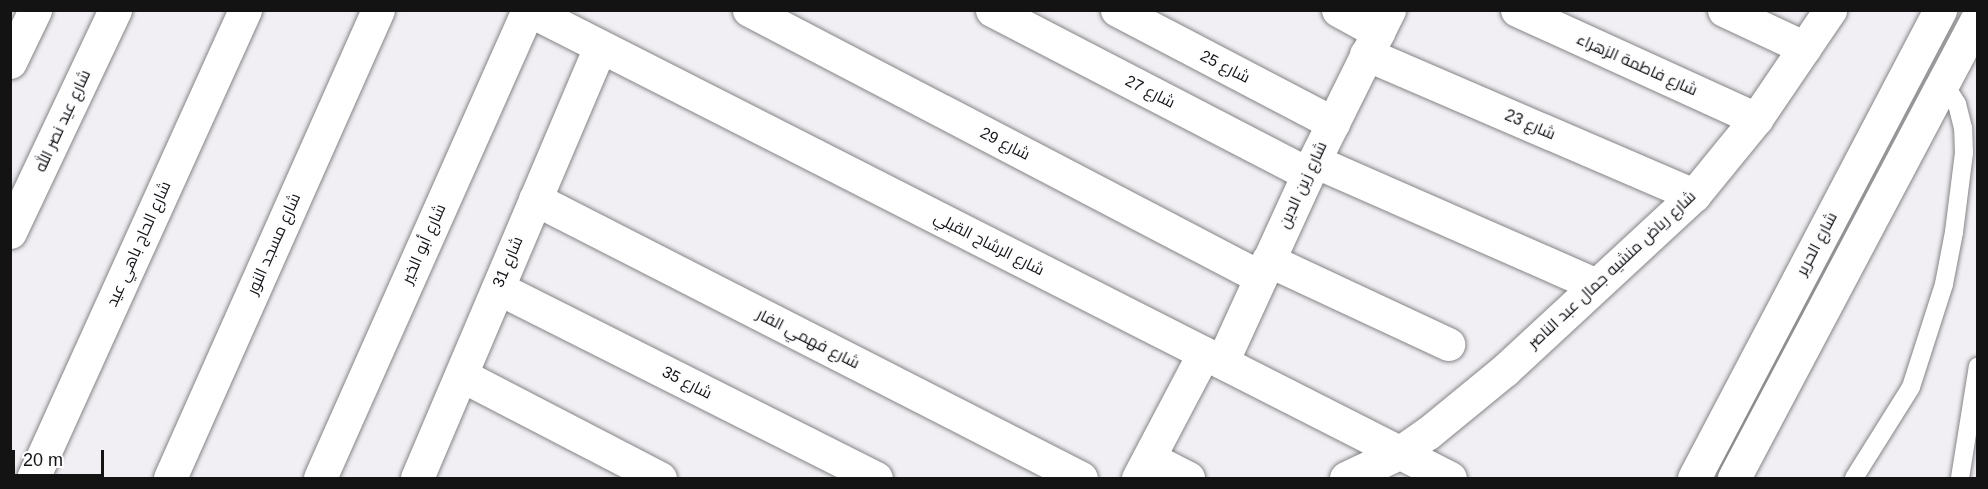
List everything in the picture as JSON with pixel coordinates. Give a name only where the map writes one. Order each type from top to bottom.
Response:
[{"type":"street","points":[[10,62],[35,10]]},
{"type":"street","name":"شارع عيد نصر الله","points":[[10,232],[115,10]]},
{"type":"street","name":"شارع الحاج باهي عيد","points":[[33,478],[245,10]]},
{"type":"street","name":"شارع مسجد النور","points":[[170,478],[378,10]]},
{"type":"street","name":"شارع الرشاح القبلي","points":[[528,10],[1450,478]]},
{"type":"street","name":"شارع أبو الخير","points":[[320,478],[528,10]]},
{"type":"street","name":"شارع 29","points":[[749,10],[1264,268],[1448,344]]},
{"type":"street","name":"شارع 27","points":[[992,10],[1311,167],[1596,285]]},
{"type":"street","name":"شارع 25","points":[[1117,10],[1333,123]]},
{"type":"street","name":"شارع 23","points":[[1338,10],[1694,195]]},
{"type":"street","name":"شارع فاطمة الزهراء","points":[[1517,10],[1570,21],[1756,118]]},
{"type":"street","points":[[1724,10],[1805,48]]},
{"type":"street","name":"شارع رياض منشيه جمال عبد الناصر","points":[[1346,478],[1399,453],[1428,433],[1505,370],[1694,195],[1756,118],[1830,10]]},
{"type":"street","name":"شارع الحرير","points":[[1694,478],[1940,10]]},
{"type":"street","points":[[1734,478],[1977,17]]},
{"type":"street","name":"شارع زين الدين","points":[[1143,468],[1213,358],[1264,268],[1378,32]]},
{"type":"street","name":"شارع 31","points":[[422,477],[461,375],[600,47]]},
{"type":"street","name":"شارع فهمي الفار","points":[[535,199],[1081,478]]},
{"type":"street","name":"شارع 35","points":[[498,288],[876,478]]},
{"type":"street","points":[[461,375],[660,478]]},
{"type":"street","points":[[1143,468],[1188,478]]},
{"type":"lane","points":[[1854,478],[1911,387],[1944,284],[1954,232],[1964,153],[1963,128],[1957,104],[1944,83]]},
{"type":"lane","points":[[1960,478],[1977,366]]}]
